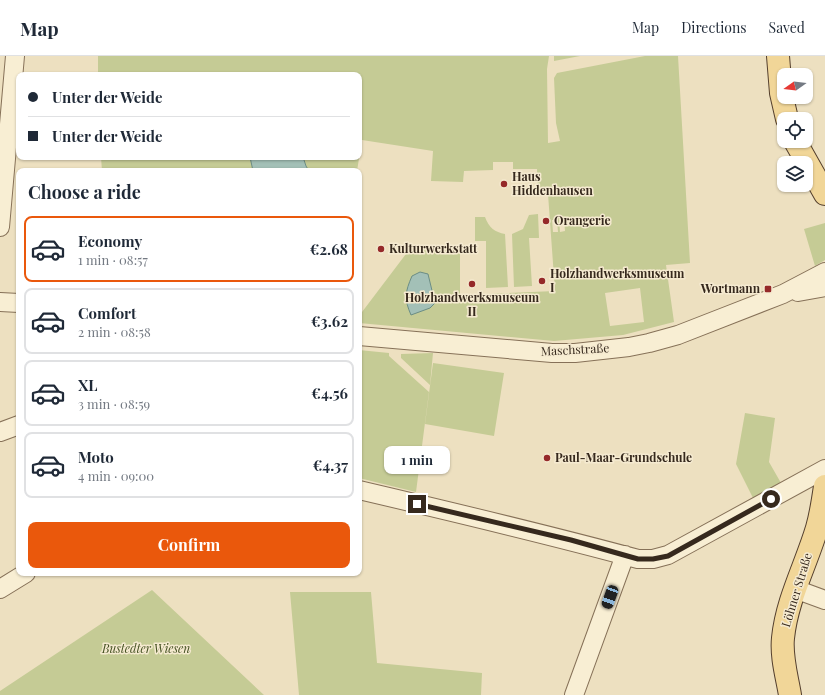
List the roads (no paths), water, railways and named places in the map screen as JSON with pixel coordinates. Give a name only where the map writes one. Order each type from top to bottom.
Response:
[{"type":"main road","points":[[778,56],[781,92],[785,112]]},
{"type":"main road","points":[[800,148],[825,194]]},
{"type":"main road","name":"Löhner Straße","points":[[790,695],[783,660],[782,639],[787,615],[795,589],[817,528],[825,486]]},
{"type":"street","points":[[0,227],[15,56]]},
{"type":"street","name":"Maschstraße","points":[[362,336],[539,352],[575,353],[629,347],[678,335],[783,294],[825,272]]},
{"type":"street","name":"Maschstraße","points":[[783,294],[825,287]]},
{"type":"street","points":[[0,302],[16,304]]},
{"type":"street","points":[[0,432],[16,426]]},
{"type":"street","points":[[362,491],[477,517],[638,559],[646,559],[668,556],[825,469]]},
{"type":"street","points":[[574,695],[625,555]]},
{"type":"street","points":[[0,589],[21,576]]},
{"type":"street","points":[[795,589],[825,600]]},
{"type":"water","points":[[251,160],[304,160],[307,168],[252,168]]},
{"type":"water","points":[[420,272],[428,274],[435,303],[430,308],[411,315],[406,300],[407,291],[412,276]]},
{"type":"place","name":"Haus Hiddenhausen","points":[[504,184]]},
{"type":"place","name":"Orangerie","points":[[546,221]]},
{"type":"place","name":"Kulturwerkstatt","points":[[381,249]]},
{"type":"place","name":"Holzhandwerksmuseum I","points":[[542,281]]},
{"type":"place","name":"Holzhandwerksmuseum II","points":[[472,284]]},
{"type":"place","name":"Wortmann","points":[[768,289]]},
{"type":"place","name":"Paul-Maar-Grundschule","points":[[547,458]]},
{"type":"park label","name":"Bustedter Wiesen","points":[[146,649]]}]
